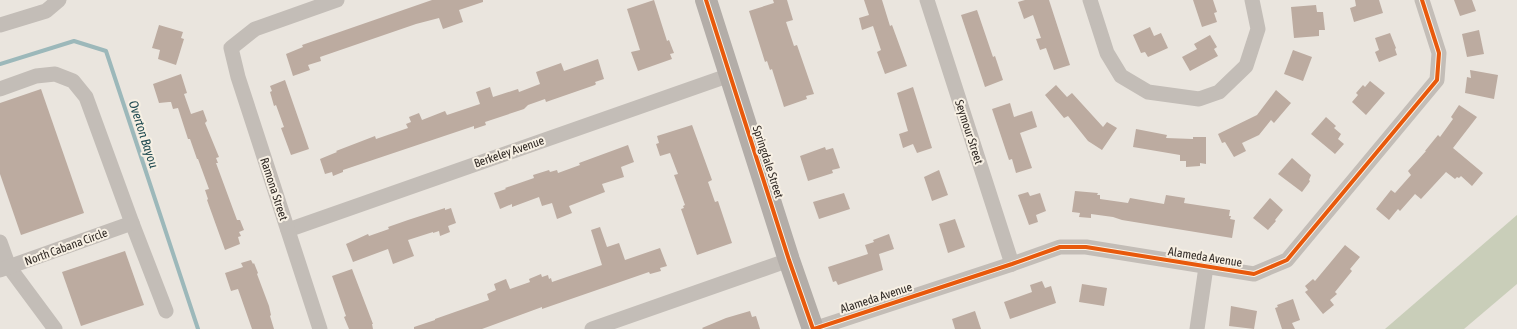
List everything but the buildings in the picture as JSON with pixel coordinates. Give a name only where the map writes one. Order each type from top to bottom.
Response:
[{"type":"street","points":[[0,25],[46,11],[59,0]]},
{"type":"street","name":"Ramona Street","points":[[320,329],[238,78],[232,48],[255,29],[337,0]]},
{"type":"street","name":"Springdale Street","points":[[706,0],[789,260],[814,329]]},
{"type":"street","name":"Seymour Street","points":[[927,0],[1012,264]]},
{"type":"street","points":[[1090,0],[1107,53],[1121,76],[1148,92],[1199,99],[1219,92],[1246,66],[1258,29],[1252,0]]},
{"type":"street","name":"Alameda Avenue","points":[[814,329],[1060,247],[1080,247],[1254,274],[1287,260],[1437,80],[1439,53],[1422,0]]},
{"type":"street","points":[[0,89],[36,76],[54,74],[74,81],[86,97],[166,311]]},
{"type":"street","name":"Berkeley Avenue","points":[[288,230],[730,75]]},
{"type":"street","name":"North Cabana Circle","points":[[5,269],[132,223]]},
{"type":"street","points":[[0,242],[5,269],[55,329]]},
{"type":"street","points":[[592,329],[789,260]]},
{"type":"street","points":[[1197,329],[1206,267]]},
{"type":"green space","points":[[1517,215],[1517,284],[1464,329],[1385,329]]},
{"type":"waterway","name":"Overton Bayou","points":[[0,64],[74,41],[106,51],[198,329]]},
{"type":"cycle path","points":[[706,0],[789,260],[813,329]]},
{"type":"cycle path","points":[[814,329],[1060,247],[1086,247],[1254,274],[1287,260],[1437,80],[1439,53],[1422,0]]}]
